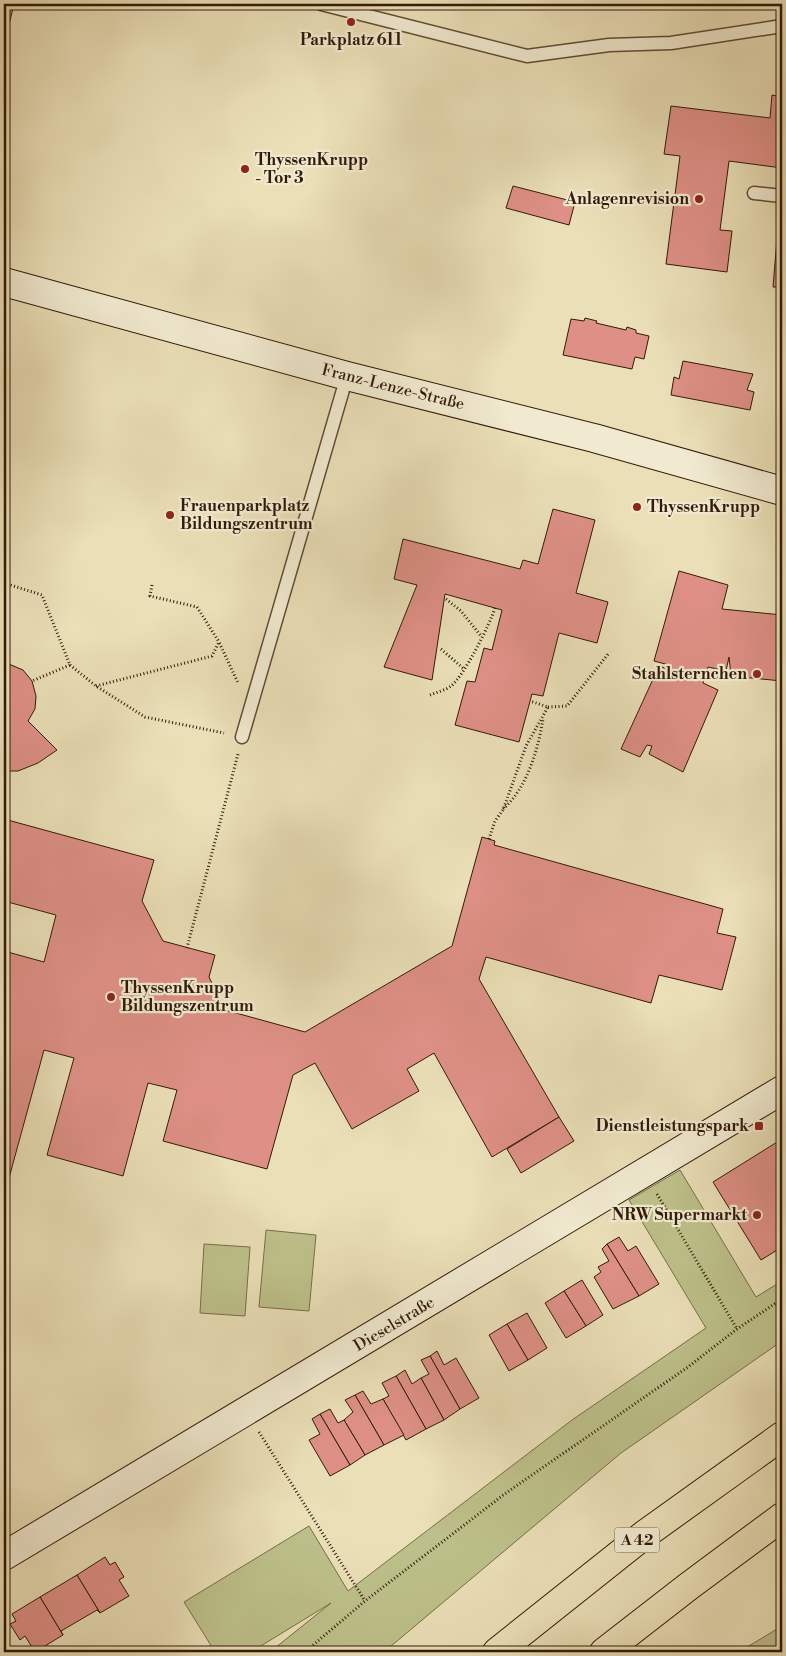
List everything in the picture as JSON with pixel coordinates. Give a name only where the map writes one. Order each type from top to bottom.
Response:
[{"type":"highway","name":"A 42","points":[[498,1652],[644,1535],[782,1436]]},
{"type":"highway","points":[[604,1652],[782,1517]]},
{"type":"street","name":"Franz-Lenze-Straße","points":[[4,282],[347,376],[594,438],[782,491]]},
{"type":"street","name":"Dieselstraße","points":[[4,1556],[782,1090]]},
{"type":"lane","points":[[321,4],[527,56],[609,46],[671,43],[782,26]]},
{"type":"lane","points":[[754,193],[782,196]]},
{"type":"lane","points":[[242,737],[347,376]]},
{"type":"path","points":[[4,583],[42,595],[70,665],[96,686],[145,717],[242,737],[187,948]]},
{"type":"path","points":[[152,585],[150,596],[197,607],[219,642],[250,711]]},
{"type":"path","points":[[446,599],[461,611],[481,636]]},
{"type":"path","points":[[430,695],[452,686],[464,669],[490,622],[495,608]]},
{"type":"path","points":[[96,686],[212,656],[219,642]]},
{"type":"path","points":[[441,650],[464,669]]},
{"type":"path","points":[[530,701],[548,707],[568,706],[609,653]]},
{"type":"path","points":[[32,681],[70,665]]},
{"type":"path","points":[[503,810],[526,746],[548,707]]},
{"type":"path","points":[[489,839],[495,821],[503,810],[516,798],[539,743],[544,717]]},
{"type":"path","points":[[646,1173],[737,1329]]},
{"type":"path","points":[[305,1652],[365,1601],[506,1493],[688,1367],[737,1329],[782,1299]]},
{"type":"path","points":[[246,1412],[365,1601]]},
{"type":"green space","points":[[680,1170],[756,1297],[782,1281],[782,1341],[621,1453],[384,1652],[270,1652],[331,1603],[251,1652],[215,1652],[184,1602],[309,1526],[348,1591],[572,1420],[706,1328],[629,1200]]},
{"type":"green space","points":[[266,1230],[316,1235],[309,1311],[259,1307]]},
{"type":"green space","points":[[204,1244],[250,1247],[245,1316],[200,1313]]},
{"type":"green space","points":[[782,1626],[782,1652],[739,1652]]},
{"type":"building","points":[[4,4],[14,4],[4,45]]},
{"type":"building","name":"Anlagenrevision","points":[[772,95],[782,97],[782,168],[729,161],[720,230],[732,231],[727,272],[666,264],[680,156],[664,154],[671,106],[770,118]]},
{"type":"building","points":[[513,186],[575,202],[569,225],[506,208]]},
{"type":"building","points":[[777,239],[782,239],[782,287],[773,287]]},
{"type":"building","points":[[585,318],[597,321],[596,323],[626,330],[627,327],[636,330],[636,333],[649,336],[644,359],[635,357],[632,369],[563,355],[571,319],[584,321]]},
{"type":"building","points":[[683,361],[753,374],[747,390],[754,392],[750,410],[671,395],[674,377],[679,379]]},
{"type":"building","points":[[553,509],[595,520],[576,593],[608,602],[597,643],[559,633],[543,696],[532,694],[519,742],[455,725],[467,681],[475,682],[484,648],[492,650],[502,610],[445,594],[432,680],[384,667],[417,585],[394,579],[403,539],[520,569],[523,560],[538,564]]},
{"type":"building","name":"Stahlsternchen","points":[[679,571],[728,585],[722,609],[782,615],[782,681],[731,676],[729,657],[726,671],[708,667],[703,683],[718,690],[683,772],[649,754],[652,746],[647,745],[640,757],[621,749],[659,666],[665,668],[669,665],[654,661]]},
{"type":"building","points":[[4,662],[23,670],[32,681],[36,696],[35,709],[28,721],[57,750],[38,763],[18,771],[4,771]]},
{"type":"building","name":"ThyssenKrupp Bildungszentrum","points":[[4,819],[154,860],[142,901],[163,941],[215,955],[209,977],[225,1010],[305,1032],[452,946],[482,837],[495,841],[494,845],[723,909],[717,933],[736,937],[722,990],[659,975],[651,1003],[486,957],[479,979],[559,1117],[492,1157],[434,1053],[407,1069],[419,1091],[352,1129],[315,1063],[293,1075],[267,1169],[163,1141],[177,1090],[148,1083],[123,1176],[47,1155],[74,1058],[44,1050],[9,1178],[4,1176],[4,951],[44,962],[56,915],[4,901]]},
{"type":"building","points":[[559,1117],[574,1141],[521,1173],[507,1149]]},
{"type":"building","name":"NRW Supermarkt","points":[[782,1139],[782,1247],[761,1260],[713,1182]]},
{"type":"building","points":[[619,1237],[628,1251],[636,1246],[659,1284],[639,1296],[607,1244]]},
{"type":"building","points":[[607,1244],[639,1296],[613,1309],[594,1277],[601,1272],[598,1267],[609,1261],[602,1249]]},
{"type":"building","points":[[582,1280],[603,1315],[586,1326],[564,1291]]},
{"type":"building","points":[[564,1291],[586,1326],[566,1338],[545,1303]]},
{"type":"building","points":[[527,1313],[547,1348],[528,1360],[507,1324]]},
{"type":"building","points":[[507,1324],[528,1360],[509,1371],[489,1335]]},
{"type":"building","points":[[437,1351],[444,1365],[456,1358],[479,1398],[460,1409],[430,1356]]},
{"type":"building","points":[[430,1356],[460,1409],[444,1420],[421,1378],[429,1374],[421,1360]]},
{"type":"building","points":[[405,1370],[412,1384],[421,1378],[444,1420],[426,1429],[396,1376]]},
{"type":"building","points":[[396,1376],[426,1429],[406,1440],[383,1399],[389,1396],[382,1383]]},
{"type":"building","points":[[363,1391],[371,1404],[383,1399],[404,1435],[384,1445],[355,1395]]},
{"type":"building","points":[[355,1395],[384,1445],[365,1455],[344,1420],[353,1412],[345,1400]]},
{"type":"building","points":[[330,1409],[338,1423],[344,1420],[365,1455],[350,1465],[320,1414]]},
{"type":"building","points":[[320,1414],[350,1465],[330,1476],[309,1440],[320,1434],[312,1419]]},
{"type":"building","points":[[105,1557],[110,1565],[115,1562],[124,1577],[119,1580],[129,1596],[100,1613],[77,1575]]},
{"type":"building","points":[[77,1575],[100,1613],[97,1610],[61,1631],[63,1635],[40,1597]]},
{"type":"building","points":[[40,1597],[63,1635],[35,1652],[25,1636],[20,1640],[10,1624],[16,1621],[12,1614]]},
{"type":"place","name":"Parkplatz 611","points":[[351,22]]},
{"type":"place","name":"ThyssenKrupp - Tor 3","points":[[245,169]]},
{"type":"place","name":"Anlagenrevision","points":[[699,199]]},
{"type":"place","name":"ThyssenKrupp","points":[[637,507]]},
{"type":"place","name":"Frauenparkplatz Bildungszentrum","points":[[170,515]]},
{"type":"place","name":"Stahlsternchen","points":[[757,674]]},
{"type":"place","name":"ThyssenKrupp Bildungszentrum","points":[[111,997]]},
{"type":"place","name":"Dienstleistungspark","points":[[759,1126]]},
{"type":"place","name":"NRW Supermarkt","points":[[757,1215]]}]
